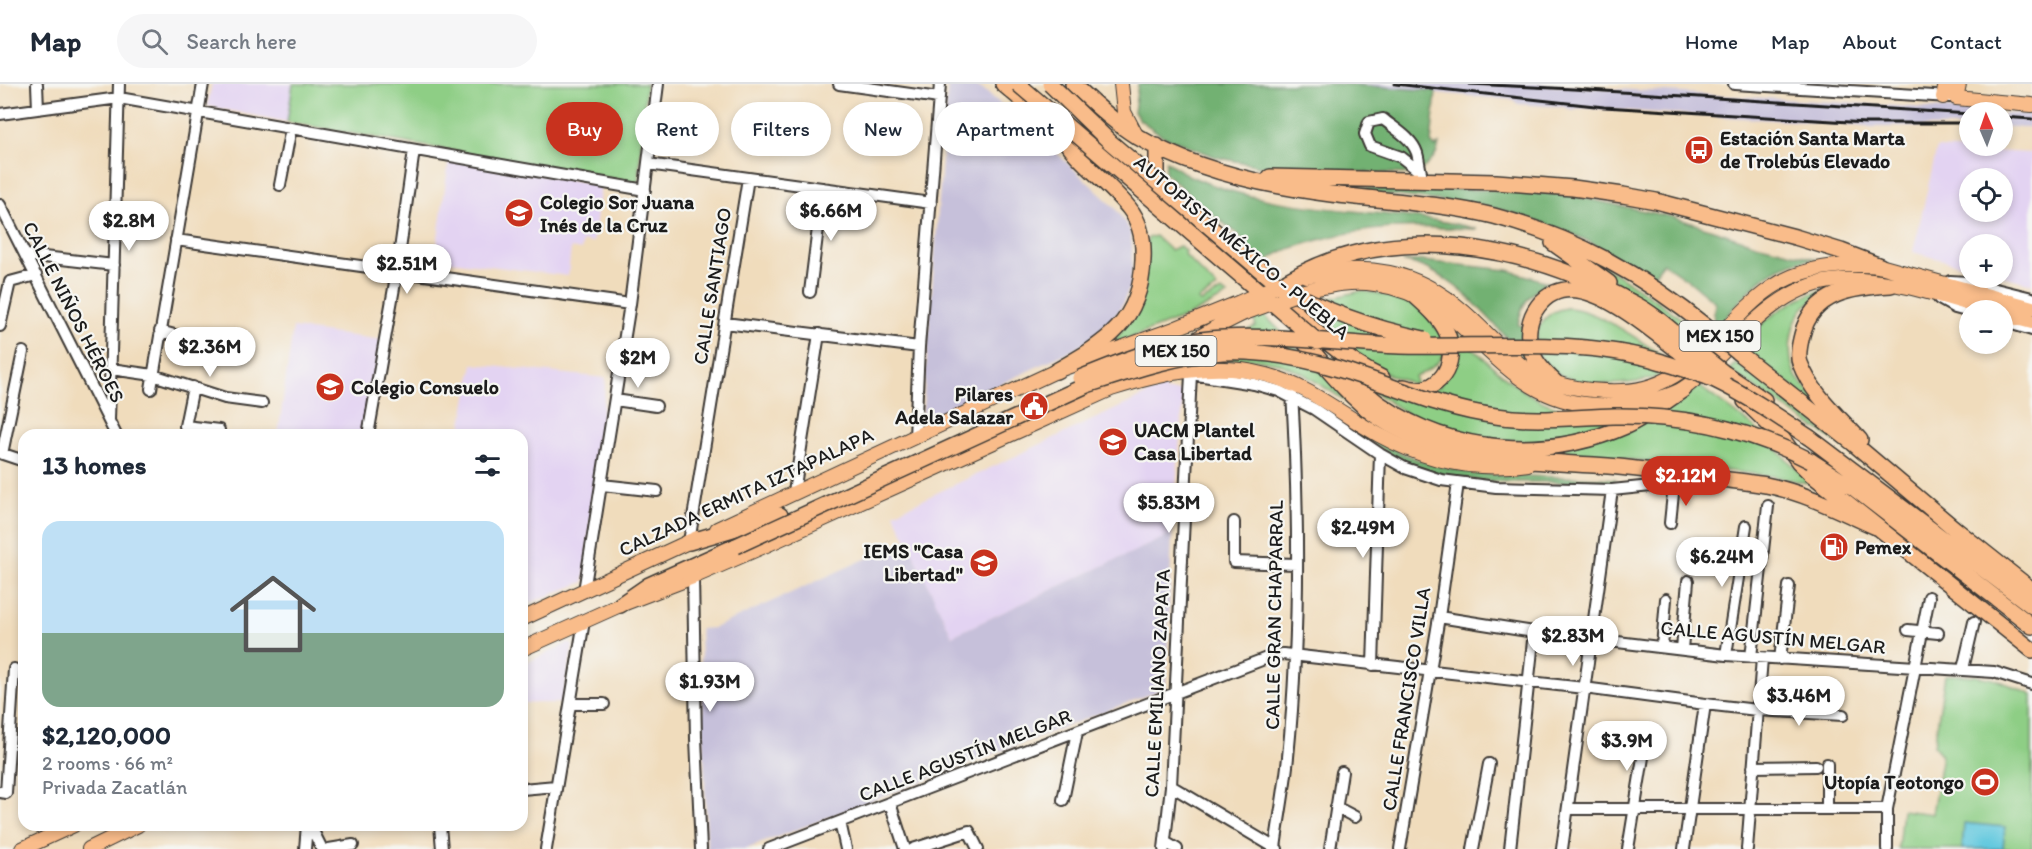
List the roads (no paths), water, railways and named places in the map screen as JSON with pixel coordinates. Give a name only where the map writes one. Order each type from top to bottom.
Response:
[{"type":"highway","points":[[1003,84],[1024,102]]},
{"type":"highway","name":"AUTOPISTA MÉXICO - PUEBLA","points":[[1018,84],[1311,337],[1352,365],[1402,391],[1454,408],[1497,417],[1541,419],[1628,416],[1708,424],[1757,437],[1788,449],[1855,489],[2032,626]]},
{"type":"highway","name":"AUTOPISTA MÉXICO - PUEBLA","points":[[1050,84],[1110,142],[1282,283],[1310,303],[1397,334],[1460,347]]},
{"type":"highway","points":[[1072,84],[1110,117],[1136,135],[1199,164],[1243,177],[1329,194],[1462,210],[1523,225],[1584,248],[1629,271],[1709,329],[2032,590]]},
{"type":"highway","points":[[1072,84],[1081,105],[1087,112],[1119,144],[1157,176],[1292,309],[1340,352],[1363,369],[1397,386],[1421,390],[1430,388],[1443,376],[1449,362],[1450,346],[1446,330],[1439,319],[1413,294]]},
{"type":"highway","points":[[1075,139],[1152,193],[1245,266],[1380,404],[1440,436],[1490,446],[1517,448],[1579,442],[1627,426],[1684,389]]},
{"type":"highway","points":[[1157,146],[1157,176]]},
{"type":"highway","points":[[1089,147],[1246,275],[1358,401],[1405,432],[1458,452],[1539,463],[1596,465],[1763,484],[1797,492],[1831,505],[1876,527]]},
{"type":"highway","points":[[1062,369],[1108,339],[1122,325],[1140,286],[1144,251],[1141,231],[1129,208],[1075,155]]},
{"type":"highway","points":[[1243,177],[1421,176],[1526,183],[1623,195],[1656,201],[1795,237],[1880,266]]},
{"type":"highway","points":[[1523,225],[1568,252],[1635,303],[1763,417],[1811,474],[2032,650]]},
{"type":"highway","points":[[1282,283],[1322,262],[1359,253],[1413,246],[1471,247],[1553,266],[1635,303]]},
{"type":"highway","points":[[1891,285],[1842,291],[1827,299],[1811,315],[1804,328],[1799,359],[1817,394],[1894,477]]},
{"type":"highway","points":[[1555,382],[1535,361],[1528,337],[1535,309],[1542,300],[1559,291],[1579,290],[1610,303],[1684,348]]},
{"type":"highway","points":[[689,542],[780,515],[1111,365],[1201,340],[1251,338],[1460,347],[1567,345],[1597,348],[1661,362],[1718,377],[1923,502]]},
{"type":"highway","points":[[620,605],[649,585],[1087,386],[1126,372],[1180,358],[1223,352],[1279,355],[1340,369],[1402,391]]},
{"type":"highway","points":[[1718,377],[1810,438],[2032,606]]},
{"type":"main road","points":[[1121,84],[1124,112],[1136,135]]},
{"type":"main road","points":[[1951,91],[2032,105]]},
{"type":"main road","name":"MEX 150","points":[[1282,283],[1332,270],[1359,269],[1406,276],[1446,296],[1527,370],[1574,387],[1623,391],[1643,388],[1664,381],[1691,365],[1760,297],[1785,280],[1808,271],[1856,264],[1880,266],[1930,287],[1961,296],[2032,308]]},
{"type":"main road","name":"MEX 150","points":[[1111,389],[1220,325],[1240,309],[1334,285],[1374,284],[1413,294],[1440,308],[1530,387],[1549,396],[1585,404],[1614,405],[1657,398],[1684,389],[1768,309],[1792,293],[1810,286],[1845,280],[1864,280],[1891,285],[1930,287]]},
{"type":"main road","name":"CALZADA ERMITA IZTAPALAPA","points":[[528,616],[1062,369],[1174,329],[1240,309],[1282,283]]},
{"type":"main road","name":"MEX 150","points":[[1961,296],[1970,300]]},
{"type":"main road","points":[[2013,317],[2032,322]]},
{"type":"main road","points":[[1062,369],[1078,367],[1088,371],[1091,379],[1088,392],[1076,406]]},
{"type":"main road","points":[[528,646],[620,605],[693,577],[1111,389],[1147,378],[1191,372],[1240,370],[1266,375],[1338,417],[1442,461],[1471,466],[1507,468],[1539,463]]},
{"type":"main road","points":[[22,849],[55,831]]},
{"type":"main road","points":[[89,849],[126,831]]},
{"type":"street","points":[[37,84],[38,109]]},
{"type":"street","points":[[109,420],[119,84]]},
{"type":"street","points":[[151,389],[203,84]]},
{"type":"street","points":[[584,591],[630,304],[658,84]]},
{"type":"street","points":[[839,84],[939,98]]},
{"type":"street","points":[[915,437],[919,347],[940,84]]},
{"type":"street","points":[[1736,84],[1872,92],[1951,91]]},
{"type":"street","points":[[1872,92],[1893,84]]},
{"type":"street","points":[[0,114],[119,98],[645,190]]},
{"type":"street","points":[[1383,119],[1413,144],[1418,155],[1421,176],[1401,157],[1370,146],[1365,134],[1369,122],[1383,119]]},
{"type":"street","points":[[280,185],[291,128]]},
{"type":"street","points":[[369,429],[397,271],[414,150]]},
{"type":"street","points":[[648,164],[931,203]]},
{"type":"street","name":"CALLE SANTIAGO","points":[[689,542],[748,178]]},
{"type":"street","points":[[810,292],[823,188]]},
{"type":"street","name":"CALLE NIÑOS HÉROES","points":[[0,205],[112,429]]},
{"type":"street","points":[[176,240],[630,304]]},
{"type":"street","points":[[26,255],[114,265]]},
{"type":"street","points":[[0,326],[5,280],[36,275]]},
{"type":"street","points":[[1930,287],[1967,282],[2032,297]]},
{"type":"street","points":[[1930,287],[1959,309]]},
{"type":"street","points":[[725,322],[919,347]]},
{"type":"street","points":[[2013,324],[2032,330]]},
{"type":"street","points":[[160,332],[243,354]]},
{"type":"street","points":[[794,492],[819,334]]},
{"type":"street","points":[[18,458],[1,454],[23,352]]},
{"type":"street","points":[[111,369],[153,375],[225,398],[262,403]]},
{"type":"street","name":"CALLE EMILIANO ZAPATA","points":[[1165,846],[1171,786],[1191,372]]},
{"type":"street","points":[[193,387],[185,426],[210,429]]},
{"type":"street","name":"CALLE GRAN CHAPARRAL","points":[[1276,848],[1288,758],[1294,654],[1297,564],[1292,390]]},
{"type":"street","points":[[615,400],[656,406]]},
{"type":"street","points":[[1338,417],[1380,454],[1405,468],[1458,483],[1496,487],[1612,490],[1651,486],[1670,473]]},
{"type":"street","points":[[1373,665],[1380,454]]},
{"type":"street","points":[[1670,473],[1670,523]]},
{"type":"street","name":"CALLE FRANCISCO VILLA","points":[[1400,849],[1439,617],[1458,483]]},
{"type":"street","points":[[602,485],[657,491]]},
{"type":"street","points":[[1562,849],[1612,490]]},
{"type":"street","points":[[1747,849],[1757,710],[1756,658],[1768,506]]},
{"type":"street","points":[[1234,522],[1234,562],[1297,564]]},
{"type":"street","points":[[1726,655],[1746,526]]},
{"type":"street","points":[[693,577],[701,849]]},
{"type":"street","points":[[1682,649],[1688,581]]},
{"type":"street","points":[[1780,659],[1789,586]]},
{"type":"street","points":[[1887,849],[1887,809],[1929,597]]},
{"type":"street","points":[[1662,647],[1666,599]]},
{"type":"street","name":"CALLE AGUSTÍN MELGAR","points":[[1439,617],[1534,632],[1756,658],[1994,672],[2032,684]]},
{"type":"street","points":[[546,849],[584,621]]},
{"type":"street","points":[[1963,669],[1974,622]]},
{"type":"street","points":[[1908,630],[1938,633]]},
{"type":"street","points":[[1510,849],[1534,632]]},
{"type":"street","name":"CALLE AGUSTÍN MELGAR","points":[[769,849],[1272,656],[1294,654],[1757,710],[1843,715]]},
{"type":"street","points":[[0,792],[6,793],[14,669]]},
{"type":"street","points":[[571,704],[604,704]]},
{"type":"street","points":[[1684,849],[1705,704]]},
{"type":"street","points":[[1063,800],[1077,732]]},
{"type":"street","points":[[1628,849],[1646,739]]},
{"type":"street","points":[[1473,849],[1489,764]]},
{"type":"street","points":[[1753,767],[1822,765],[1827,809]]},
{"type":"street","points":[[1330,849],[1342,772]]},
{"type":"street","points":[[528,788],[556,786]]},
{"type":"street","points":[[1171,786],[1276,848]]},
{"type":"street","points":[[890,803],[905,849]]},
{"type":"street","points":[[1336,807],[1355,817]]},
{"type":"street","points":[[1568,808],[1887,809]]},
{"type":"street","points":[[840,822],[846,849]]},
{"type":"street","points":[[305,849],[308,831]]},
{"type":"street","points":[[312,831],[322,849]]},
{"type":"street","points":[[440,831],[442,849]]},
{"type":"street","points":[[913,849],[969,831],[978,849]]},
{"type":"street","points":[[329,849],[353,845]]},
{"type":"street","points":[[1165,846],[1177,849]]},
{"type":"water","points":[[1964,823],[2005,827],[2003,849],[1962,849]]},
{"type":"railway","points":[[1395,84],[1604,107],[1866,123],[1959,123]]},
{"type":"railway","points":[[1469,84],[1959,113]]},
{"type":"railway","points":[[2013,118],[2032,119]]},
{"type":"place","name":"Estación Santa Marta de Trolebús Elevado","points":[[1699,150]]},
{"type":"place","name":"Colegio Sor Juana Inés de la Cruz","points":[[519,213]]},
{"type":"place","name":"Colegio Consuelo","points":[[330,387]]},
{"type":"place","name":"Pilares Adela Salazar","points":[[1034,406]]},
{"type":"place","name":"UACM Plantel Casa Libertad","points":[[1113,442]]},
{"type":"place","name":"Pemex","points":[[1834,547]]},
{"type":"place","name":"IEMS \"Casa Libertad\"","points":[[984,563]]},
{"type":"place","name":"Utopía Teotongo","points":[[1985,782]]}]
